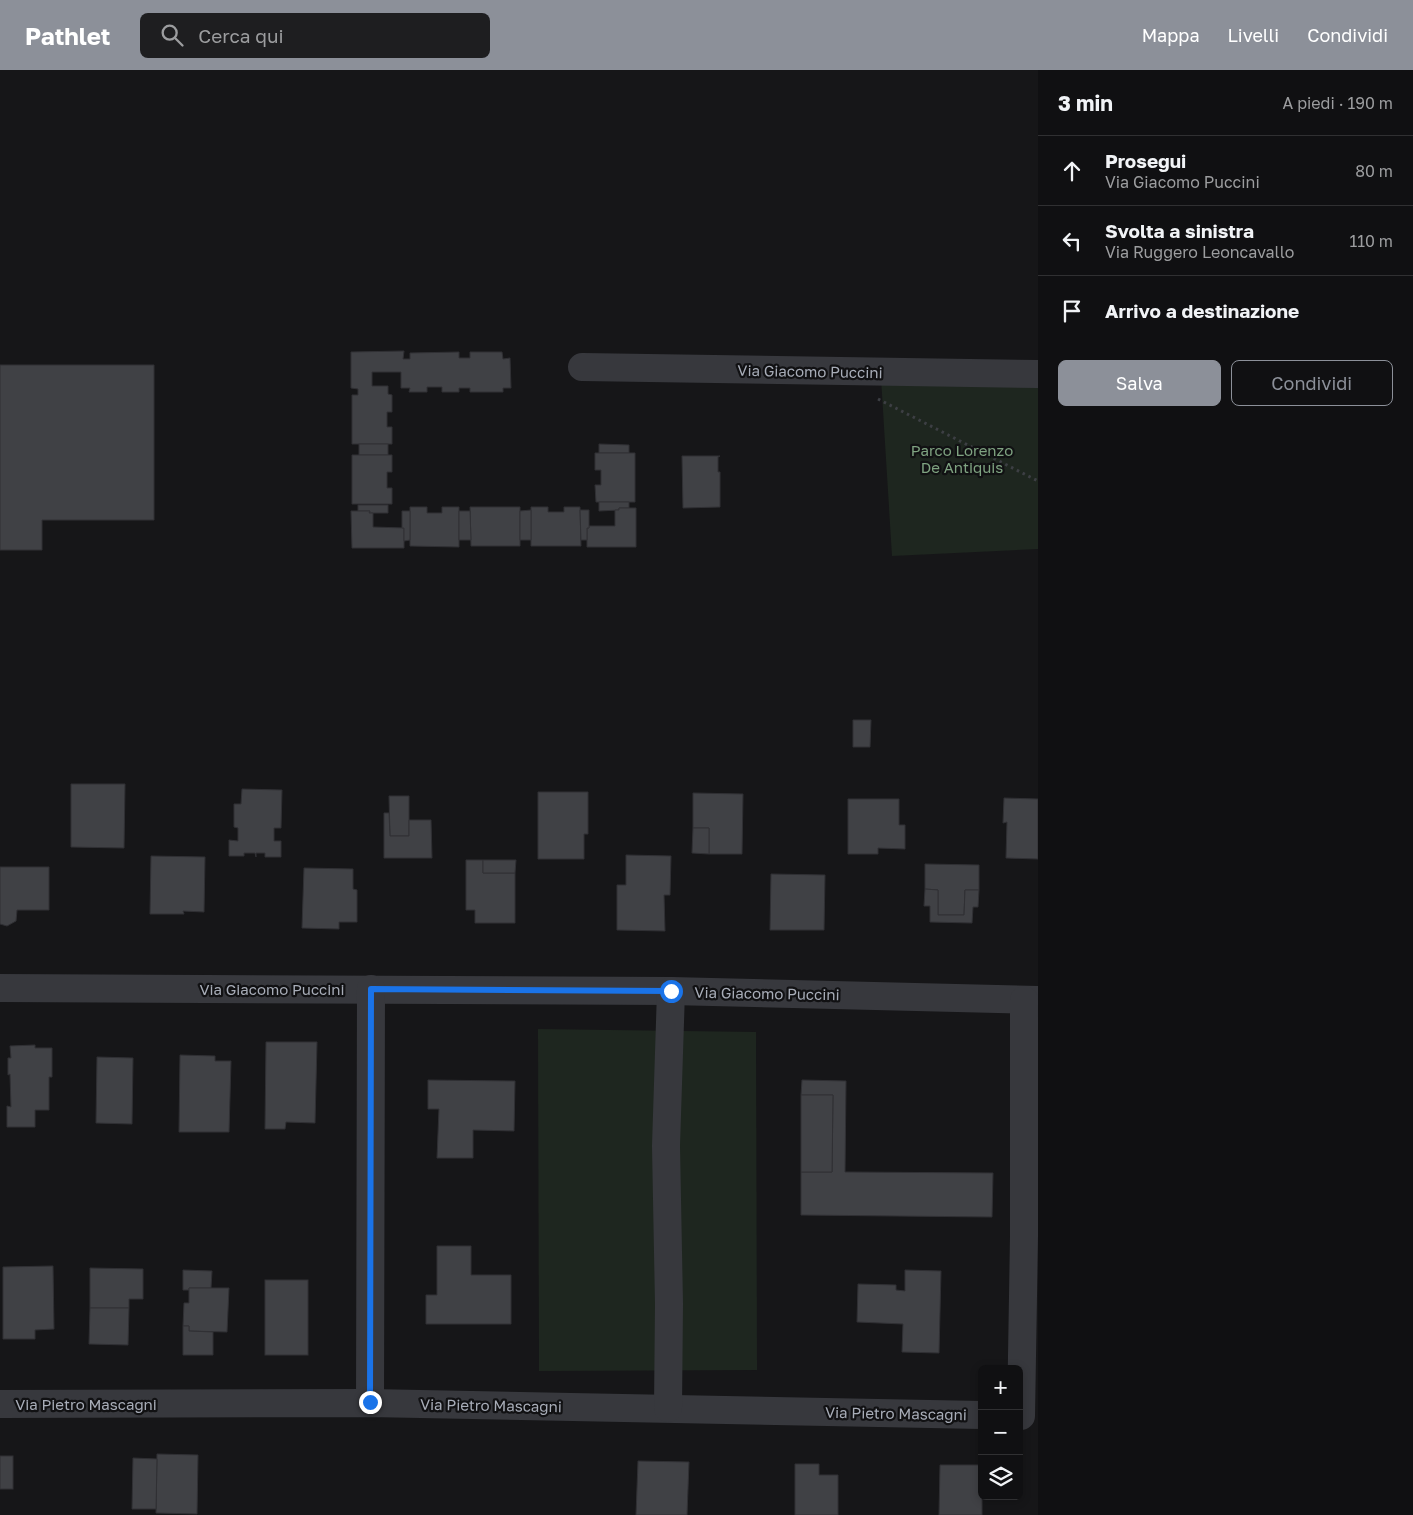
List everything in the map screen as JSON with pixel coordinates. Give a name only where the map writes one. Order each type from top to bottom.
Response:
[{"type":"street","name":"Via Giacomo Puccini","points":[[582,367],[1038,374]]},
{"type":"street","name":"Via Giacomo Puccini","points":[[0,988],[671,991],[1031,1000],[1031,1242],[1026,1416]]},
{"type":"street","points":[[370,1402],[371,989]]},
{"type":"street","points":[[668,1408],[669,1304],[666,1146],[671,991]]},
{"type":"street","name":"Via Pietro Mascagni","points":[[0,1404],[370,1402],[978,1415]]},
{"type":"path","points":[[872,396],[1038,481]]},
{"type":"green space","name":"Parco Lorenzo De Antiquis","points":[[881,378],[1038,383],[1038,549],[892,556]]},
{"type":"green space","points":[[538,1029],[756,1032],[757,1370],[539,1371]]},
{"type":"building","points":[[404,351],[403,359],[410,359],[410,353],[459,352],[459,358],[470,358],[470,352],[502,352],[503,359],[510,358],[511,388],[503,388],[503,392],[470,392],[470,388],[459,388],[459,392],[442,392],[442,387],[427,387],[427,392],[409,392],[410,388],[401,388],[401,372],[372,372],[372,386],[388,386],[388,394],[392,395],[392,412],[387,412],[387,427],[392,427],[392,444],[352,444],[352,395],[358,395],[358,389],[351,388],[351,352]]},
{"type":"building","points":[[0,365],[154,365],[154,520],[42,520],[42,550],[0,550]]},
{"type":"building","points":[[359,444],[388,444],[388,455],[359,455]]},
{"type":"building","points":[[599,444],[629,445],[629,453],[599,453]]},
{"type":"building","points":[[595,453],[635,453],[635,502],[596,502],[595,485],[601,485],[601,470],[595,470]]},
{"type":"building","points":[[352,455],[392,455],[392,472],[387,472],[387,488],[392,488],[392,504],[352,504]]},
{"type":"building","points":[[682,456],[720,456],[718,457],[718,472],[720,472],[720,507],[683,508]]},
{"type":"building","points":[[599,502],[629,502],[629,508],[599,511]]},
{"type":"building","points":[[358,505],[388,505],[388,513],[358,511]]},
{"type":"building","points":[[410,507],[427,507],[427,513],[442,513],[442,507],[459,507],[459,547],[410,546]]},
{"type":"building","points":[[470,507],[520,507],[520,546],[471,546]]},
{"type":"building","points":[[531,507],[548,507],[548,512],[564,512],[564,507],[580,507],[581,546],[531,546]]},
{"type":"building","points":[[619,508],[636,508],[636,547],[587,547],[587,528],[589,526],[615,526],[615,510],[619,510]]},
{"type":"building","points":[[531,510],[531,540],[520,540],[520,511]]},
{"type":"building","points":[[580,510],[589,510],[587,540],[581,540]]},
{"type":"building","points":[[351,511],[370,511],[369,513],[373,513],[373,527],[404,528],[404,548],[352,548]]},
{"type":"building","points":[[402,511],[410,511],[410,540],[404,541]]},
{"type":"building","points":[[459,511],[470,511],[471,540],[459,540]]},
{"type":"building","points":[[853,720],[871,720],[870,747],[853,747]]},
{"type":"building","points":[[71,784],[125,784],[124,848],[71,847]]},
{"type":"building","points":[[242,789],[282,790],[281,828],[274,828],[274,841],[281,841],[281,857],[265,857],[265,853],[256,853],[256,857],[255,853],[244,853],[244,856],[229,856],[229,840],[238,841],[238,828],[234,827],[234,804],[241,804]]},
{"type":"building","points":[[538,792],[588,792],[588,834],[584,834],[584,859],[538,859]]},
{"type":"building","points":[[693,793],[743,794],[742,854],[709,854],[709,828],[693,828]]},
{"type":"building","points":[[389,796],[409,796],[409,836],[390,836]]},
{"type":"building","points":[[1004,798],[1038,799],[1038,859],[1006,858],[1007,822],[1003,823]]},
{"type":"building","points":[[848,799],[899,799],[899,825],[905,825],[905,849],[878,848],[878,854],[848,854]]},
{"type":"building","points":[[384,813],[389,813],[390,836],[409,836],[409,820],[431,820],[432,858],[384,858]]},
{"type":"building","points":[[693,828],[709,828],[709,854],[692,853]]},
{"type":"building","points":[[626,855],[671,856],[670,895],[664,895],[665,931],[617,930],[617,885],[626,885]]},
{"type":"building","points":[[151,856],[205,857],[204,912],[183,911],[184,914],[150,914]]},
{"type":"building","points":[[466,860],[483,860],[483,873],[515,873],[515,923],[475,923],[475,910],[466,910]]},
{"type":"building","points":[[483,860],[516,860],[515,873],[483,873]]},
{"type":"building","points":[[925,864],[979,865],[979,890],[965,890],[964,915],[938,915],[938,890],[925,889]]},
{"type":"building","points":[[0,867],[49,867],[49,910],[17,910],[16,921],[7,926],[0,924]]},
{"type":"building","points":[[304,868],[353,869],[353,889],[357,890],[357,922],[339,922],[339,929],[302,928]]},
{"type":"building","points":[[771,874],[825,875],[824,930],[770,930]]},
{"type":"building","points":[[925,889],[938,890],[938,915],[964,915],[965,890],[979,890],[978,907],[973,907],[972,923],[930,922],[930,906],[924,906]]},
{"type":"building","points":[[266,1042],[317,1042],[315,1123],[286,1122],[285,1129],[265,1129]]},
{"type":"building","points":[[35,1045],[35,1048],[52,1048],[52,1077],[49,1077],[49,1110],[35,1110],[35,1127],[7,1127],[7,1106],[11,1107],[10,1074],[8,1075],[8,1058],[11,1058],[10,1046]]},
{"type":"building","points":[[180,1055],[215,1056],[215,1061],[231,1061],[229,1132],[179,1132]]},
{"type":"building","points":[[97,1057],[133,1058],[132,1124],[96,1123]]},
{"type":"building","points":[[428,1080],[515,1081],[514,1131],[473,1130],[473,1158],[437,1158],[439,1109],[428,1109]]},
{"type":"building","points":[[802,1080],[846,1081],[845,1172],[993,1173],[992,1217],[801,1215],[801,1172],[832,1172],[833,1095],[801,1095]]},
{"type":"building","points":[[801,1095],[833,1095],[832,1172],[801,1172]]},
{"type":"building","points":[[437,1246],[471,1246],[471,1275],[511,1275],[511,1324],[426,1324],[426,1295],[437,1295]]},
{"type":"building","points":[[53,1266],[54,1329],[35,1330],[35,1339],[3,1339],[3,1267]]},
{"type":"building","points":[[90,1268],[143,1269],[143,1299],[129,1299],[129,1308],[90,1308]]},
{"type":"building","points":[[183,1270],[212,1271],[211,1288],[189,1288],[189,1290],[183,1290]]},
{"type":"building","points":[[905,1270],[941,1271],[939,1353],[902,1352],[903,1324],[857,1322],[858,1284],[896,1285],[896,1290],[905,1291]]},
{"type":"building","points":[[265,1280],[308,1280],[308,1355],[265,1355]]},
{"type":"building","points":[[189,1288],[229,1288],[227,1332],[189,1331],[189,1326],[183,1326],[184,1303],[189,1303]]},
{"type":"building","points":[[90,1308],[129,1308],[128,1345],[89,1344]]},
{"type":"building","points":[[183,1326],[189,1326],[189,1331],[213,1332],[213,1355],[183,1355]]},
{"type":"building","points":[[157,1454],[198,1455],[197,1514],[156,1513]]},
{"type":"building","points":[[0,1456],[13,1456],[13,1489],[0,1489]]},
{"type":"building","points":[[133,1458],[157,1459],[156,1509],[132,1509]]},
{"type":"building","points":[[638,1461],[689,1462],[687,1515],[636,1515]]},
{"type":"building","points":[[795,1464],[819,1464],[819,1475],[838,1475],[838,1515],[795,1515]]},
{"type":"building","points":[[940,1465],[978,1465],[978,1500],[982,1500],[982,1515],[939,1515]]},
{"type":"route","points":[[370,1402],[371,989],[671,991]]}]
